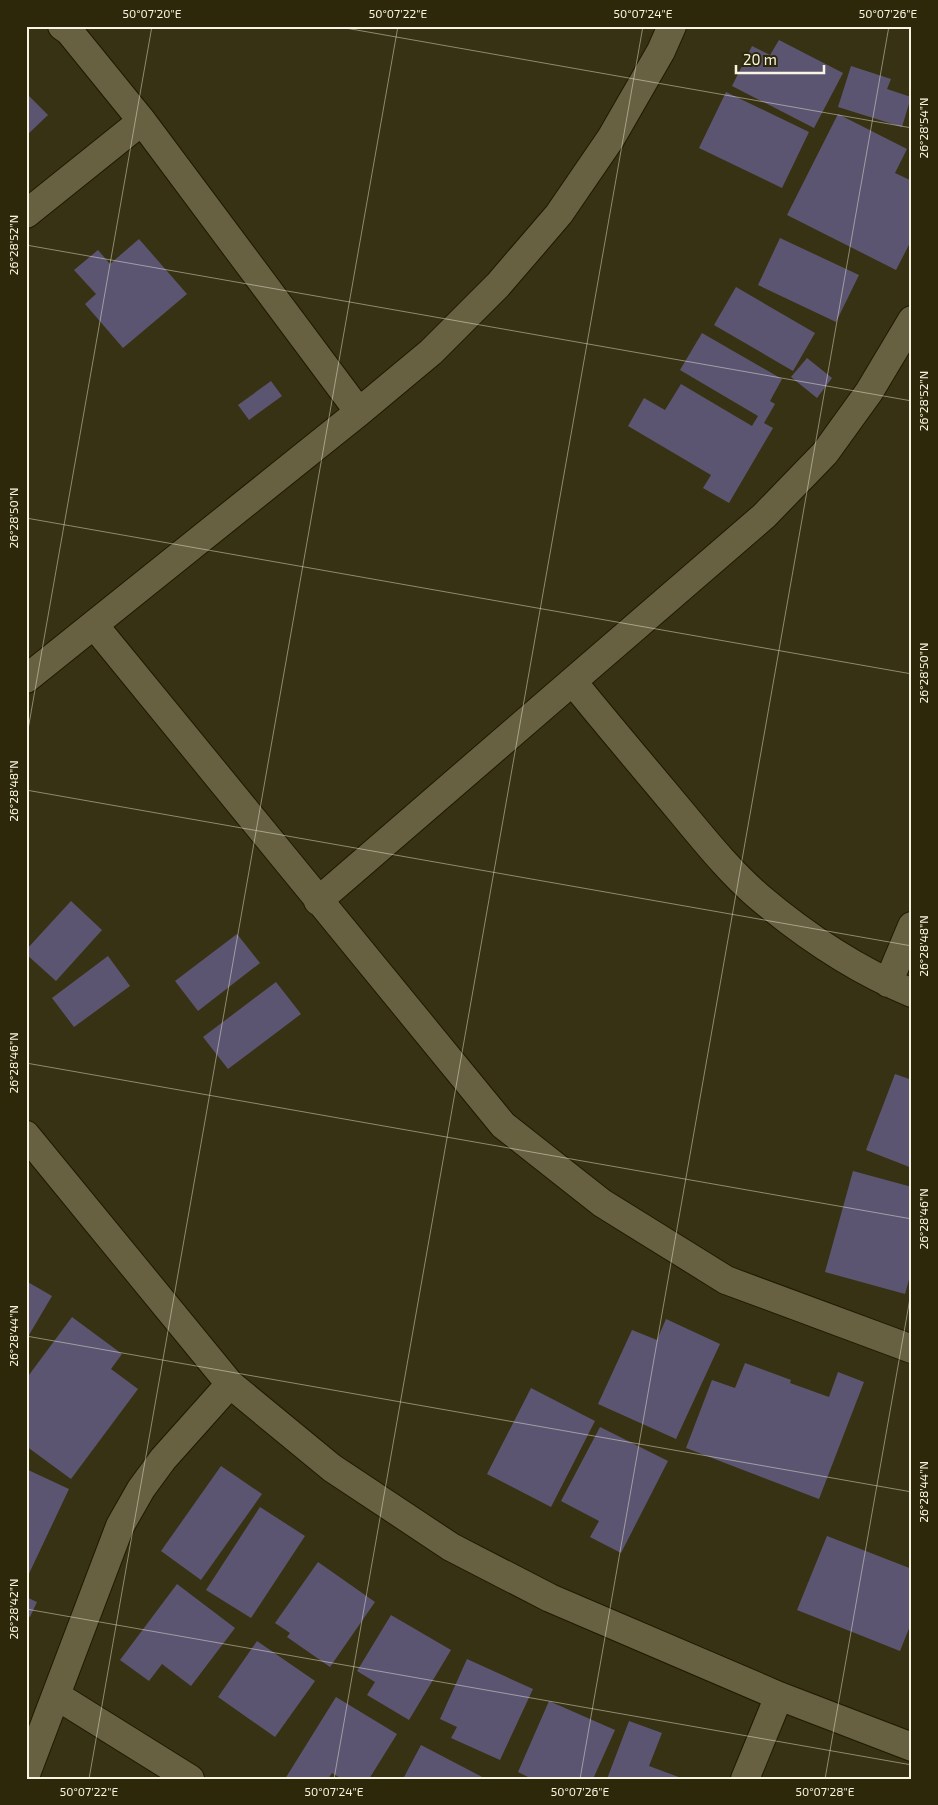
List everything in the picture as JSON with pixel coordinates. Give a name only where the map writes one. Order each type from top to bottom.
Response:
[{"type":"street","points":[[62,26],[69,31],[142,121],[359,412]]},
{"type":"street","points":[[26,679],[432,352],[492,292],[559,214],[612,138],[661,51],[672,26]]},
{"type":"street","points":[[26,214],[142,121]]},
{"type":"street","points":[[318,901],[764,516],[825,453],[869,392],[912,320]]},
{"type":"street","points":[[94,626],[503,1125],[602,1203],[726,1280],[912,1349]]},
{"type":"street","points":[[572,682],[720,859],[758,896],[799,928],[840,956],[900,988],[912,926]]},
{"type":"street","points":[[27,1137],[230,1384],[332,1468],[450,1546],[550,1598],[779,1696],[912,1747]]},
{"type":"street","points":[[26,1774],[120,1526],[141,1489],[163,1459],[230,1384]]},
{"type":"street","points":[[57,1696],[190,1779]]},
{"type":"street","points":[[745,1779],[779,1696]]},
{"type":"building","points":[[779,40],[843,73],[814,128],[732,86],[752,46],[770,55]]},
{"type":"building","points":[[851,66],[891,79],[887,89],[911,97],[902,127],[838,107]]},
{"type":"building","points":[[726,92],[809,132],[782,188],[699,148]]},
{"type":"building","points":[[26,93],[48,115],[26,136]]},
{"type":"building","points":[[838,114],[907,149],[895,173],[912,181],[912,239],[896,270],[787,215]]},
{"type":"building","points":[[780,238],[859,275],[836,322],[758,285]]},
{"type":"building","points":[[139,239],[187,294],[123,348],[85,304],[96,294],[74,270],[98,250],[110,264]]},
{"type":"building","points":[[736,287],[815,333],[793,371],[714,325]]},
{"type":"building","points":[[702,333],[782,379],[770,401],[775,404],[764,423],[773,428],[729,503],[703,488],[711,475],[628,426],[644,398],[665,410],[681,384],[752,426],[758,416],[680,370]]},
{"type":"building","points":[[807,358],[832,378],[817,398],[791,377]]},
{"type":"building","points":[[271,381],[282,396],[249,420],[238,405]]},
{"type":"building","points":[[71,901],[102,930],[56,981],[26,954],[26,950]]},
{"type":"building","points":[[237,934],[260,963],[198,1011],[175,981]]},
{"type":"building","points":[[108,956],[130,986],[74,1027],[52,998]]},
{"type":"building","points":[[276,982],[301,1014],[228,1069],[203,1037]]},
{"type":"building","points":[[895,1074],[912,1080],[912,1168],[866,1150]]},
{"type":"building","points":[[853,1171],[912,1187],[912,1269],[905,1294],[825,1272]]},
{"type":"building","points":[[26,1281],[52,1296],[26,1340]]},
{"type":"building","points":[[72,1317],[122,1354],[111,1369],[138,1389],[71,1479],[26,1446],[26,1379]]},
{"type":"building","points":[[666,1319],[720,1344],[676,1439],[598,1404],[632,1330],[657,1340]]},
{"type":"building","points":[[745,1363],[791,1380],[790,1383],[829,1397],[838,1372],[864,1382],[819,1499],[686,1448],[712,1380],[735,1388]]},
{"type":"building","points":[[531,1388],[595,1421],[551,1507],[487,1474]]},
{"type":"building","points":[[600,1427],[668,1461],[621,1553],[590,1537],[599,1521],[561,1501]]},
{"type":"building","points":[[221,1466],[262,1494],[201,1580],[161,1551]]},
{"type":"building","points":[[26,1469],[69,1489],[26,1580]]},
{"type":"building","points":[[260,1507],[305,1536],[251,1618],[206,1590]]},
{"type":"building","points":[[827,1536],[912,1569],[912,1621],[900,1651],[797,1610]]},
{"type":"building","points":[[318,1562],[375,1602],[330,1667],[287,1637],[290,1633],[275,1623]]},
{"type":"building","points":[[177,1584],[235,1628],[191,1686],[162,1664],[149,1681],[120,1660]]},
{"type":"building","points":[[26,1597],[37,1602],[30,1617],[26,1615]]},
{"type":"building","points":[[391,1615],[451,1650],[409,1720],[367,1695],[375,1682],[357,1671]]},
{"type":"building","points":[[257,1641],[315,1681],[275,1737],[218,1697]]},
{"type":"building","points":[[467,1659],[533,1689],[500,1760],[451,1738],[457,1727],[440,1719]]},
{"type":"building","points":[[336,1697],[397,1734],[369,1779],[342,1779],[332,1773],[328,1779],[285,1779]]},
{"type":"building","points":[[549,1701],[615,1730],[593,1779],[532,1779],[518,1772]]},
{"type":"building","points":[[629,1721],[662,1733],[649,1766],[684,1779],[607,1779]]},
{"type":"building","points":[[421,1745],[486,1779],[403,1779]]}]
